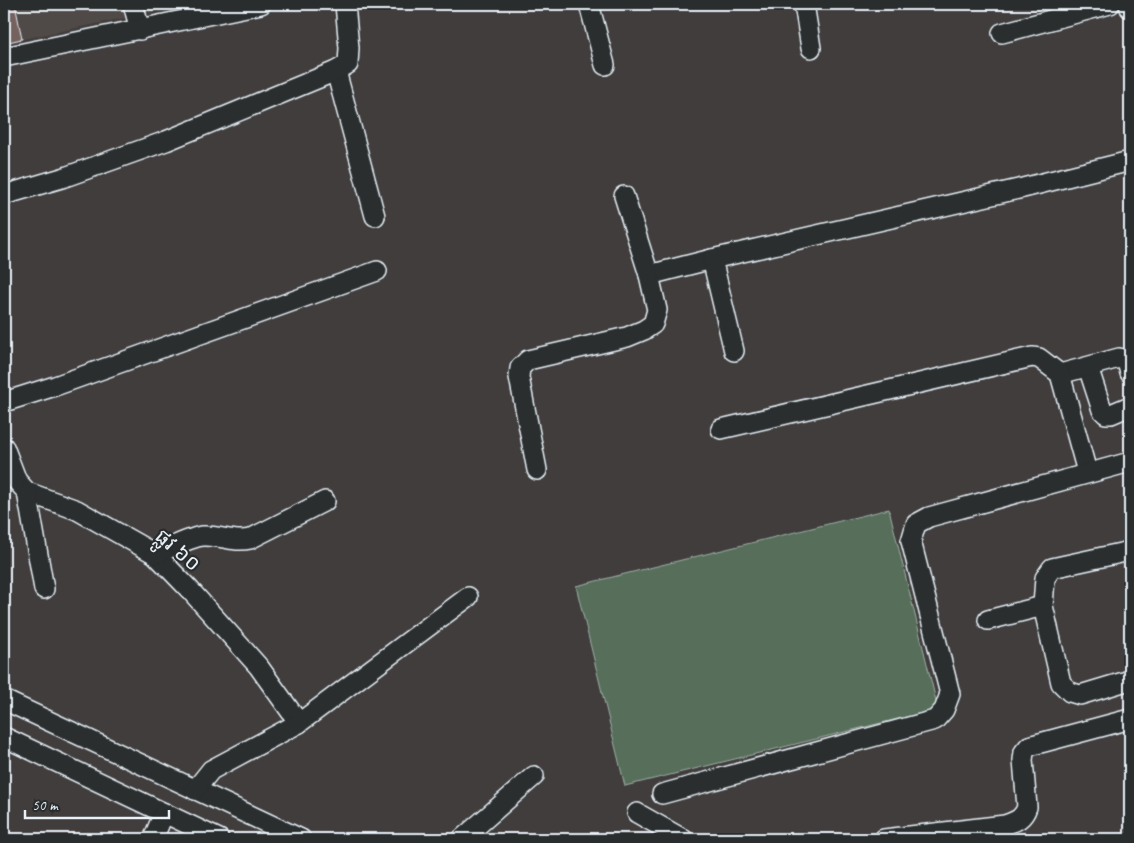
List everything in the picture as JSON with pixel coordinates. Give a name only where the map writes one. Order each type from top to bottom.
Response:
[{"type":"street","points":[[134,4],[140,30]]},
{"type":"street","points":[[4,57],[261,4]]},
{"type":"street","points":[[4,195],[62,178],[166,141],[336,71],[348,64],[349,48],[344,4]]},
{"type":"street","points":[[589,4],[604,65]]},
{"type":"street","points":[[804,4],[811,48]]},
{"type":"street","points":[[1002,33],[1110,4]]},
{"type":"street","points":[[1129,4],[1130,8]]},
{"type":"street","points":[[336,71],[375,216]]},
{"type":"street","points":[[649,275],[1023,188],[1130,161]]},
{"type":"street","points":[[537,470],[519,377],[520,368],[528,360],[627,337],[653,324],[657,310],[649,275],[624,196]]},
{"type":"street","points":[[712,259],[734,350]]},
{"type":"street","points":[[4,402],[55,386],[377,271]]},
{"type":"street","points":[[720,429],[1032,357],[1039,358],[1060,374],[1087,472]]},
{"type":"street","points":[[1060,374],[1119,358],[1124,359],[1127,363],[1130,373]]},
{"type":"street","points":[[1088,367],[1102,410],[1106,414],[1130,406]]},
{"type":"street","points":[[4,447],[17,481],[27,492],[44,589]]},
{"type":"street","points":[[662,794],[935,720],[944,710],[950,694],[911,541],[916,524],[929,516],[1130,462]]},
{"type":"street","name":"ផ្លូវ ៦០","points":[[27,492],[76,510],[155,554],[190,590],[259,668],[299,723]]},
{"type":"street","points":[[155,554],[200,536],[240,541],[250,539],[325,501]]},
{"type":"street","points":[[1130,551],[1052,568],[1045,578],[1042,606],[1061,683],[1070,692],[1080,695],[1130,680]]},
{"type":"street","points":[[196,790],[211,770],[299,723],[468,597]]},
{"type":"street","points":[[988,620],[1042,606]]},
{"type":"street","points":[[4,700],[301,839]]},
{"type":"street","points":[[884,839],[1005,825],[1020,819],[1027,807],[1023,760],[1024,752],[1030,746],[1130,719]]},
{"type":"street","points":[[4,737],[219,839]]},
{"type":"street","points":[[462,839],[534,776]]},
{"type":"street","points":[[153,839],[164,813]]},
{"type":"street","points":[[637,813],[683,839]]},
{"type":"shaded area","points":[[4,4],[193,4],[4,43]]},
{"type":"green space","points":[[889,509],[938,709],[625,786],[576,586]]},
{"type":"building","points":[[4,4],[15,4],[22,39],[4,43]]}]
